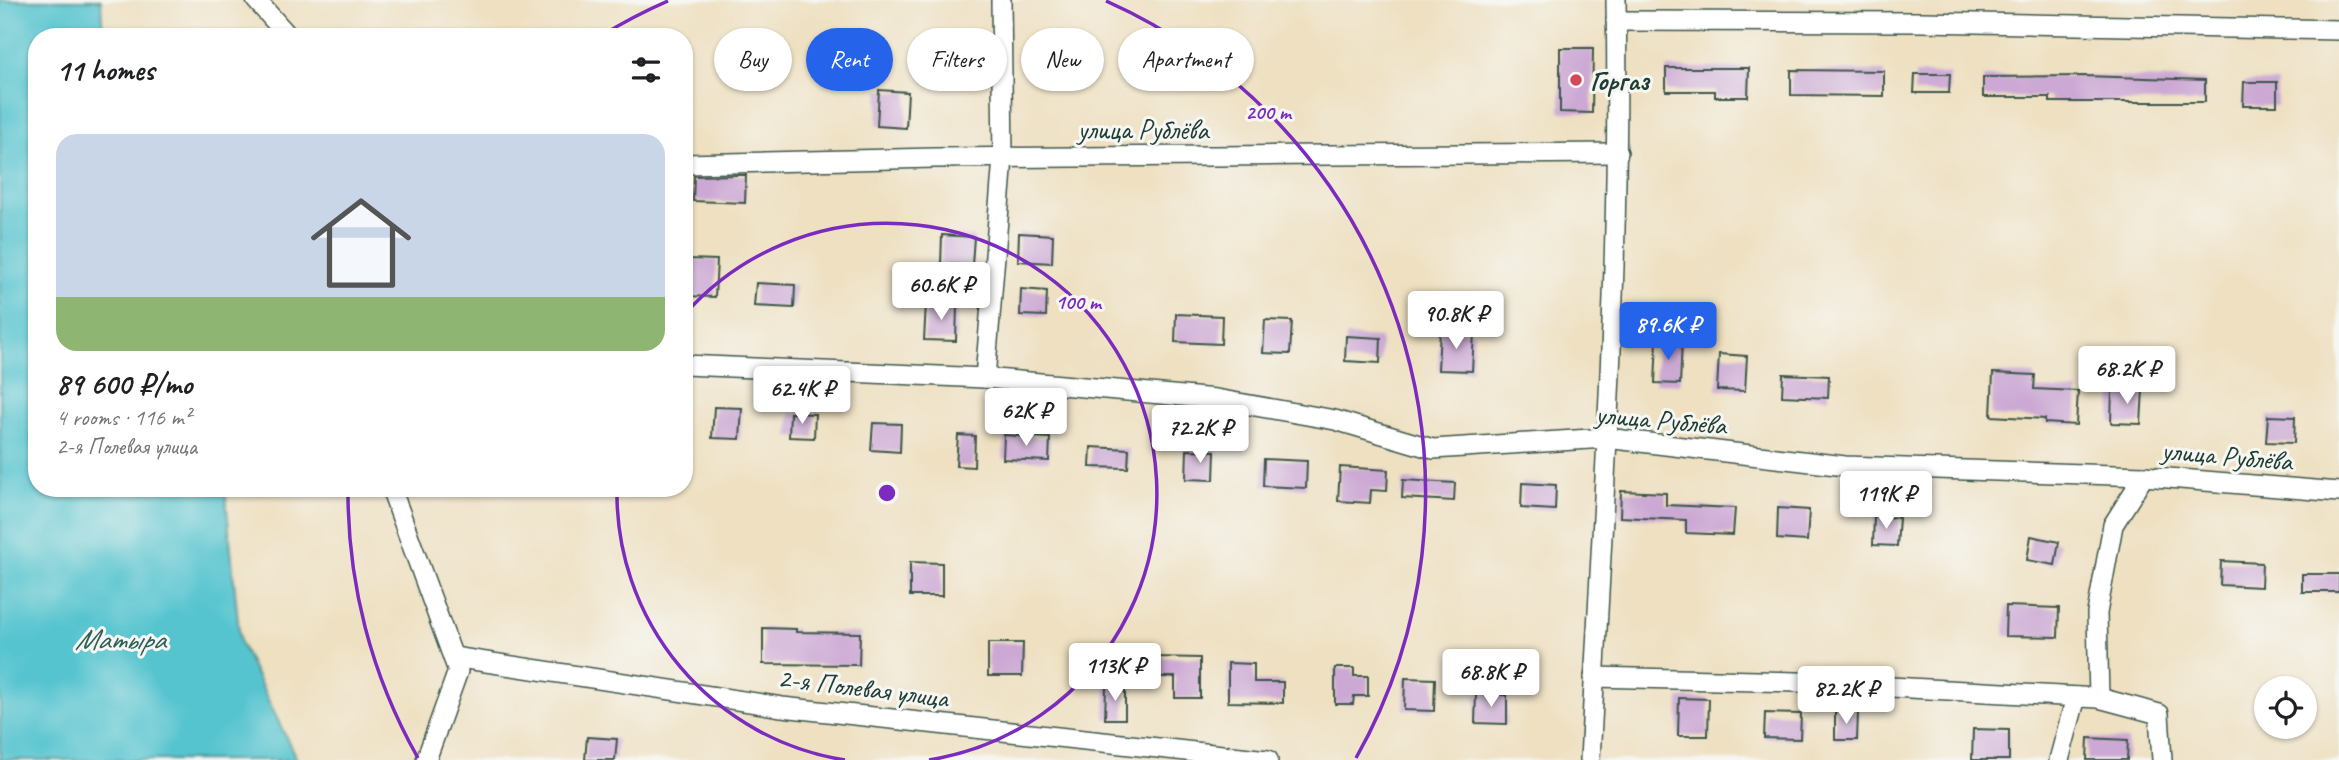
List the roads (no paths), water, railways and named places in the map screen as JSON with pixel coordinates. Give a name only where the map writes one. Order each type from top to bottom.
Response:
[{"type":"street","points":[[256,0],[281,28]]},
{"type":"street","points":[[985,379],[1003,158],[1001,0]]},
{"type":"street","points":[[1590,760],[1615,290],[1618,153],[1616,0]]},
{"type":"street","points":[[1616,21],[1922,22],[2339,30]]},
{"type":"street","name":"улица Рублёва","points":[[693,164],[1003,158],[1618,153]]},
{"type":"street","name":"улица Рублёва","points":[[693,365],[985,379],[1216,399],[1335,420],[1433,449],[1606,438],[1845,466],[2144,476],[2339,492]]},
{"type":"street","points":[[2099,698],[2097,613],[2113,525],[2144,476]]},
{"type":"street","points":[[394,497],[458,671],[426,760]]},
{"type":"street","name":"2-я Полевая улица","points":[[453,657],[782,707],[1268,760]]},
{"type":"street","points":[[1594,677],[1796,682],[2099,698],[2159,714],[2162,760]]},
{"type":"street","points":[[2059,760],[2076,697]]},
{"type":"water","name":"Матыра","points":[[0,0],[101,0],[103,28],[28,28],[28,497],[226,497],[240,642],[297,760],[0,760]]},
{"type":"place","name":"Горгаз","points":[[1576,80]]}]
